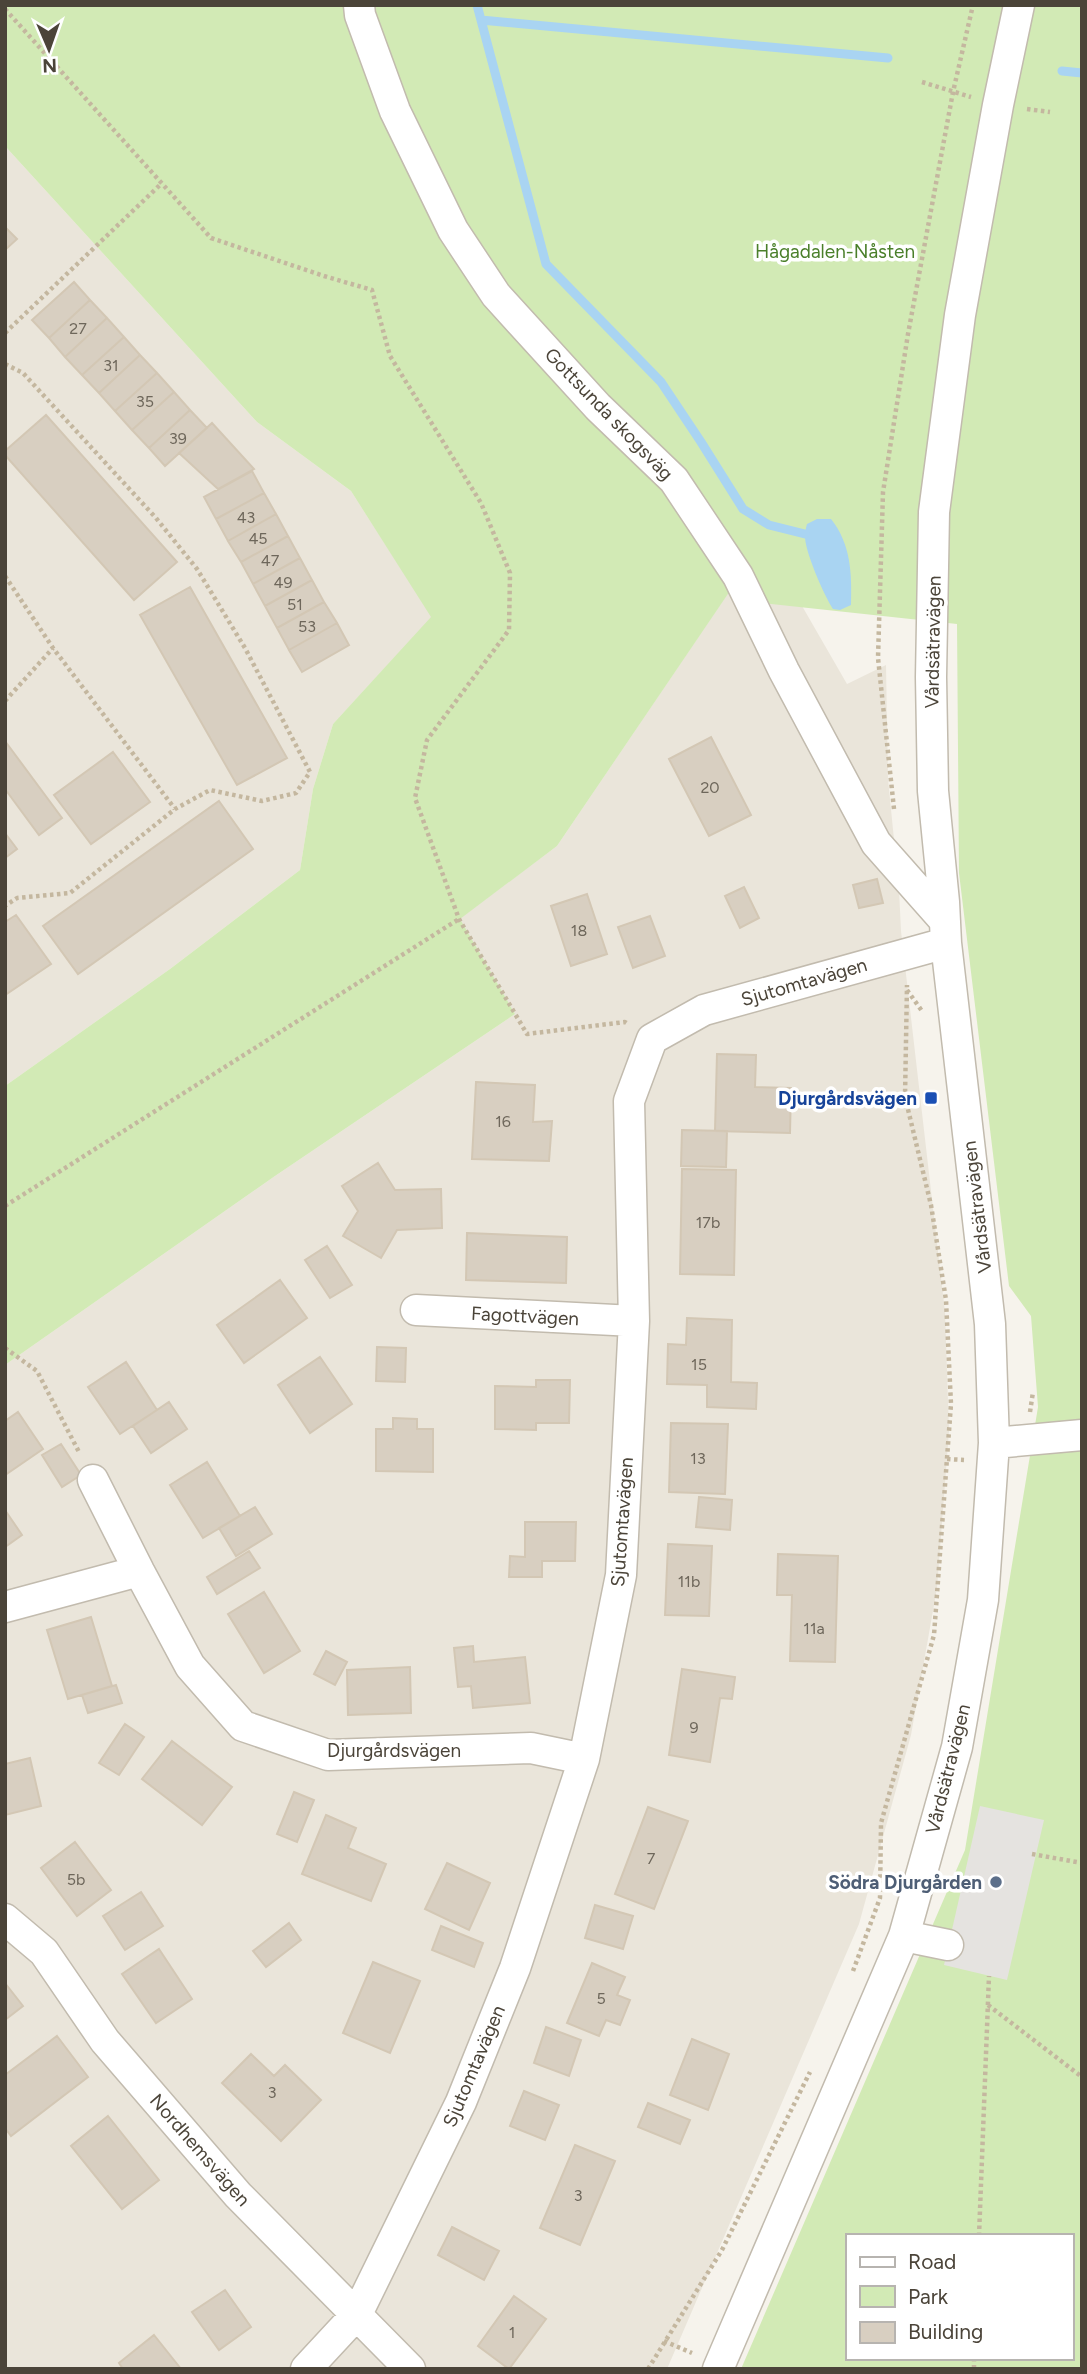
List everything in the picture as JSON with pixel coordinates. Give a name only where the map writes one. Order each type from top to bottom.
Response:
[{"type":"street","name":"Gottsunda skogsväg","points":[[359,5],[360,15],[395,111],[453,230],[496,295],[598,407],[674,480],[738,576],[785,671],[877,843],[946,932]]},
{"type":"street","name":"Vårdsätravägen","points":[[707,2362],[904,1936],[957,1747],[983,1600],[994,1443],[990,1324],[946,932],[933,779],[931,677],[934,512],[961,315],[998,105],[1019,5]]},
{"type":"street","name":"Sjutomtavägen","points":[[306,2369],[357,2314],[461,2102],[515,1968],[584,1759],[621,1575],[634,1321],[629,1101],[652,1039],[705,1010],[908,952],[946,932]]},
{"type":"street","name":"Fagottvägen","points":[[416,1310],[634,1321]]},
{"type":"street","points":[[994,1443],[1082,1435]]},
{"type":"street","name":"Djurgårdsvägen","points":[[93,1480],[138,1571],[190,1665],[243,1726],[328,1755],[531,1748],[584,1759]]},
{"type":"street","points":[[5,1607],[138,1571]]},
{"type":"street","name":"Nordhemsvägen","points":[[5,1919],[44,1952],[105,2041],[238,2195],[410,2369]]},
{"type":"street","points":[[904,1936],[948,1945]]},
{"type":"path","points":[[895,821],[878,658],[883,492],[911,321],[973,5]]},
{"type":"path","points":[[5,9],[211,238],[372,290],[390,356],[481,503],[510,573],[509,630],[427,740],[415,798],[460,919],[527,1034],[625,1021],[652,1039]]},
{"type":"path","points":[[5,333],[162,183]]},
{"type":"path","points":[[5,364],[23,373],[156,518],[197,569],[245,648],[310,772],[296,793],[262,801],[210,790],[175,809],[69,893],[17,898],[5,906]]},
{"type":"path","points":[[5,576],[53,648],[175,809]]},
{"type":"path","points":[[5,701],[53,648]]},
{"type":"path","points":[[5,1206],[460,919]]},
{"type":"path","points":[[853,1973],[880,1898],[881,1823],[934,1635],[951,1404],[946,1300],[931,1205],[905,1097],[908,952]]},
{"type":"path","points":[[907,989],[922,1008],[923,1020]]},
{"type":"path","points":[[5,1348],[37,1371],[93,1480]]},
{"type":"path","points":[[1032,1854],[1082,1863]]},
{"type":"path","points":[[979,2234],[989,1976]]},
{"type":"path","points":[[988,2005],[1082,2077]]},
{"type":"path","points":[[648,2369],[722,2250],[811,2071]]},
{"type":"path","points":[[664,2341],[707,2362]]},
{"type":"shaded area","points":[[5,146],[257,422],[351,491],[432,617],[333,724],[313,789],[300,870],[170,969],[5,1086]]},
{"type":"shaded area","points":[[764,540],[847,684],[886,665],[888,779],[901,931],[945,1312],[949,1431],[937,1588],[911,1735],[859,1924],[667,2369],[5,2369],[5,1365],[275,1176],[515,1014],[459,919],[557,846]]},
{"type":"shaded area","name":"Södra Djurgården","points":[[980,1806],[1044,1820],[1007,1980],[944,1965]]},
{"type":"green space","name":"Hågadalen-Nåsten","points":[[5,5],[1082,5],[1082,2369],[741,2369],[965,1850],[1038,1407],[1031,1316],[1009,1286],[959,873],[957,624],[743,601],[734,585],[557,846],[460,919],[515,1014],[275,1176],[5,1365],[5,1086],[170,969],[300,870],[313,789],[333,724],[431,617],[351,491],[257,422],[5,146]]},
{"type":"water","points":[[817,519],[831,519],[846,549],[851,605],[840,610],[833,609],[829,602],[808,551],[805,535],[807,524]]},
{"type":"building","points":[[5,227],[17,239],[5,250]]},
{"type":"building","points":[[74,282],[90,300],[49,338],[32,320]]},
{"type":"building","points":[[90,300],[107,318],[65,357],[49,338]]},
{"type":"building","points":[[107,318],[124,337],[82,375],[65,357]]},
{"type":"building","points":[[124,337],[140,355],[99,393],[82,375]]},
{"type":"building","points":[[140,355],[157,373],[115,411],[99,393]]},
{"type":"building","points":[[157,373],[174,392],[132,430],[115,411]]},
{"type":"building","points":[[174,392],[190,410],[149,448],[132,430]]},
{"type":"building","points":[[190,410],[207,428],[165,466],[149,448]]},
{"type":"building","points":[[46,415],[177,562],[134,600],[5,455],[5,451]]},
{"type":"building","points":[[212,423],[254,469],[218,489],[179,453]]},
{"type":"building","points":[[252,471],[264,493],[216,519],[204,497]]},
{"type":"building","points":[[264,493],[276,514],[228,541],[216,519]]},
{"type":"building","points":[[276,514],[288,536],[241,562],[228,541]]},
{"type":"building","points":[[288,536],[300,558],[253,584],[241,562]]},
{"type":"building","points":[[300,558],[312,580],[265,606],[253,584]]},
{"type":"building","points":[[312,580],[324,602],[277,628],[265,606]]},
{"type":"building","points":[[190,587],[287,758],[237,785],[140,615]]},
{"type":"building","points":[[324,602],[337,623],[289,650],[277,628]]},
{"type":"building","points":[[337,623],[349,645],[302,672],[289,650]]},
{"type":"building","points":[[711,737],[751,815],[709,836],[669,759]]},
{"type":"building","points":[[5,741],[62,818],[39,835],[5,789]]},
{"type":"building","points":[[113,752],[150,802],[91,844],[54,795]]},
{"type":"building","points":[[219,801],[253,849],[78,974],[43,926]]},
{"type":"building","points":[[5,833],[17,849],[5,858]]},
{"type":"building","points":[[877,879],[883,903],[859,908],[853,885]]},
{"type":"building","points":[[744,887],[759,918],[740,928],[725,896]]},
{"type":"building","points":[[587,894],[607,954],[571,966],[551,906]]},
{"type":"building","points":[[16,915],[51,964],[5,995],[5,922]]},
{"type":"building","points":[[650,916],[665,956],[633,968],[618,927]]},
{"type":"building","points":[[717,1054],[756,1055],[755,1087],[791,1088],[790,1133],[715,1131]]},
{"type":"building","points":[[476,1082],[535,1085],[533,1122],[552,1121],[549,1161],[472,1159]]},
{"type":"building","points":[[682,1130],[727,1131],[726,1167],[681,1166]]},
{"type":"building","points":[[378,1163],[395,1190],[441,1189],[442,1228],[397,1230],[381,1258],[343,1236],[358,1211],[342,1186]]},
{"type":"building","points":[[682,1169],[736,1170],[734,1275],[680,1274]]},
{"type":"building","points":[[467,1233],[567,1237],[566,1283],[466,1280]]},
{"type":"building","points":[[327,1246],[352,1285],[330,1298],[305,1260]]},
{"type":"building","points":[[280,1280],[307,1318],[244,1363],[217,1325]]},
{"type":"building","points":[[687,1318],[732,1320],[731,1382],[757,1383],[756,1409],[707,1407],[707,1385],[667,1384],[668,1344],[686,1345]]},
{"type":"building","points":[[377,1347],[406,1348],[405,1382],[376,1381]]},
{"type":"building","points":[[320,1357],[352,1404],[310,1433],[278,1385]]},
{"type":"building","points":[[126,1362],[157,1410],[120,1434],[88,1387]]},
{"type":"building","points":[[536,1380],[570,1380],[569,1423],[536,1423],[536,1430],[495,1429],[495,1386],[536,1387]]},
{"type":"building","points":[[169,1402],[187,1429],[151,1453],[133,1426]]},
{"type":"building","points":[[18,1412],[43,1449],[5,1475],[5,1421]]},
{"type":"building","points":[[393,1418],[417,1419],[417,1429],[433,1429],[433,1472],[376,1471],[376,1429],[393,1429]]},
{"type":"building","points":[[671,1423],[728,1424],[725,1494],[669,1492]]},
{"type":"building","points":[[61,1444],[81,1475],[62,1487],[42,1455]]},
{"type":"building","points":[[207,1462],[240,1516],[203,1538],[170,1485]]},
{"type":"building","points":[[699,1497],[732,1500],[730,1530],[696,1527]]},
{"type":"building","points":[[255,1507],[272,1534],[236,1556],[219,1528]]},
{"type":"building","points":[[5,1510],[22,1535],[5,1547]]},
{"type":"building","points":[[525,1522],[576,1522],[575,1561],[542,1561],[542,1577],[509,1577],[510,1556],[525,1557]]},
{"type":"building","points":[[668,1544],[712,1546],[709,1616],[665,1615]]},
{"type":"building","points":[[249,1551],[260,1568],[217,1594],[207,1577]]},
{"type":"building","points":[[778,1554],[838,1556],[835,1662],[790,1661],[792,1595],[777,1595]]},
{"type":"building","points":[[264,1592],[300,1651],[264,1673],[228,1614]]},
{"type":"building","points":[[91,1617],[112,1686],[68,1699],[47,1630]]},
{"type":"building","points":[[473,1646],[474,1662],[525,1657],[530,1703],[473,1708],[471,1686],[458,1687],[454,1648]]},
{"type":"building","points":[[326,1651],[347,1662],[335,1685],[314,1674]]},
{"type":"building","points":[[410,1667],[411,1713],[348,1715],[347,1670]]},
{"type":"building","points":[[682,1669],[735,1677],[732,1699],[720,1698],[710,1762],[669,1755]]},
{"type":"building","points":[[116,1685],[122,1703],[88,1713],[82,1695]]},
{"type":"building","points":[[125,1724],[144,1737],[119,1775],[99,1763]]},
{"type":"building","points":[[172,1741],[232,1787],[202,1825],[142,1779]]},
{"type":"building","points":[[30,1758],[41,1806],[5,1815],[5,1764]]},
{"type":"building","points":[[294,1792],[314,1800],[297,1842],[277,1834]]},
{"type":"building","points":[[648,1807],[688,1821],[654,1909],[615,1894]]},
{"type":"building","points":[[326,1815],[356,1828],[348,1848],[386,1864],[371,1901],[302,1874]]},
{"type":"building","points":[[75,1842],[111,1890],[77,1916],[41,1868]]},
{"type":"building","points":[[447,1863],[490,1883],[469,1930],[425,1909]]},
{"type":"building","points":[[141,1892],[163,1926],[125,1950],[103,1916]]},
{"type":"building","points":[[595,1905],[633,1916],[623,1949],[585,1938]]},
{"type":"building","points":[[289,1923],[301,1940],[266,1967],[253,1951]]},
{"type":"building","points":[[441,1926],[483,1943],[474,1967],[432,1950]]},
{"type":"building","points":[[159,1949],[192,1999],[156,2023],[122,1974]]},
{"type":"building","points":[[373,1962],[420,1981],[390,2053],[343,2033]]},
{"type":"building","points":[[592,1963],[625,1977],[617,1995],[630,2000],[620,2025],[606,2020],[599,2036],[567,2023]]},
{"type":"building","points":[[5,1983],[23,2006],[5,2020]]},
{"type":"building","points":[[546,2027],[581,2040],[569,2076],[534,2063]]},
{"type":"building","points":[[57,2036],[88,2077],[11,2136],[5,2128],[5,2075]]},
{"type":"building","points":[[692,2039],[729,2054],[708,2110],[670,2095]]},
{"type":"building","points":[[251,2054],[274,2076],[285,2065],[321,2100],[281,2141],[222,2083]]},
{"type":"building","points":[[524,2091],[559,2105],[545,2140],[510,2126]]},
{"type":"building","points":[[648,2103],[690,2120],[680,2144],[638,2127]]},
{"type":"building","points":[[108,2116],[159,2180],[122,2209],[71,2146]]},
{"type":"building","points":[[575,2145],[615,2161],[580,2245],[540,2228]]},
{"type":"building","points":[[452,2227],[499,2251],[484,2280],[438,2255]]},
{"type":"building","points":[[225,2290],[251,2327],[219,2350],[192,2312]]},
{"type":"building","points":[[514,2296],[546,2319],[509,2369],[478,2346]]},
{"type":"building","points":[[154,2335],[181,2369],[123,2369],[119,2363]]},
{"type":"waterway","points":[[477,5],[546,264],[661,382],[743,509],[769,525],[805,534]]},
{"type":"waterway","points":[[481,20],[888,58]]},
{"type":"waterway","points":[[1062,71],[1082,73]]},
{"type":"place","name":"Djurgårdsvägen","points":[[931,1098]]},
{"type":"place","name":"Södra Djurgården","points":[[996,1882]]}]
